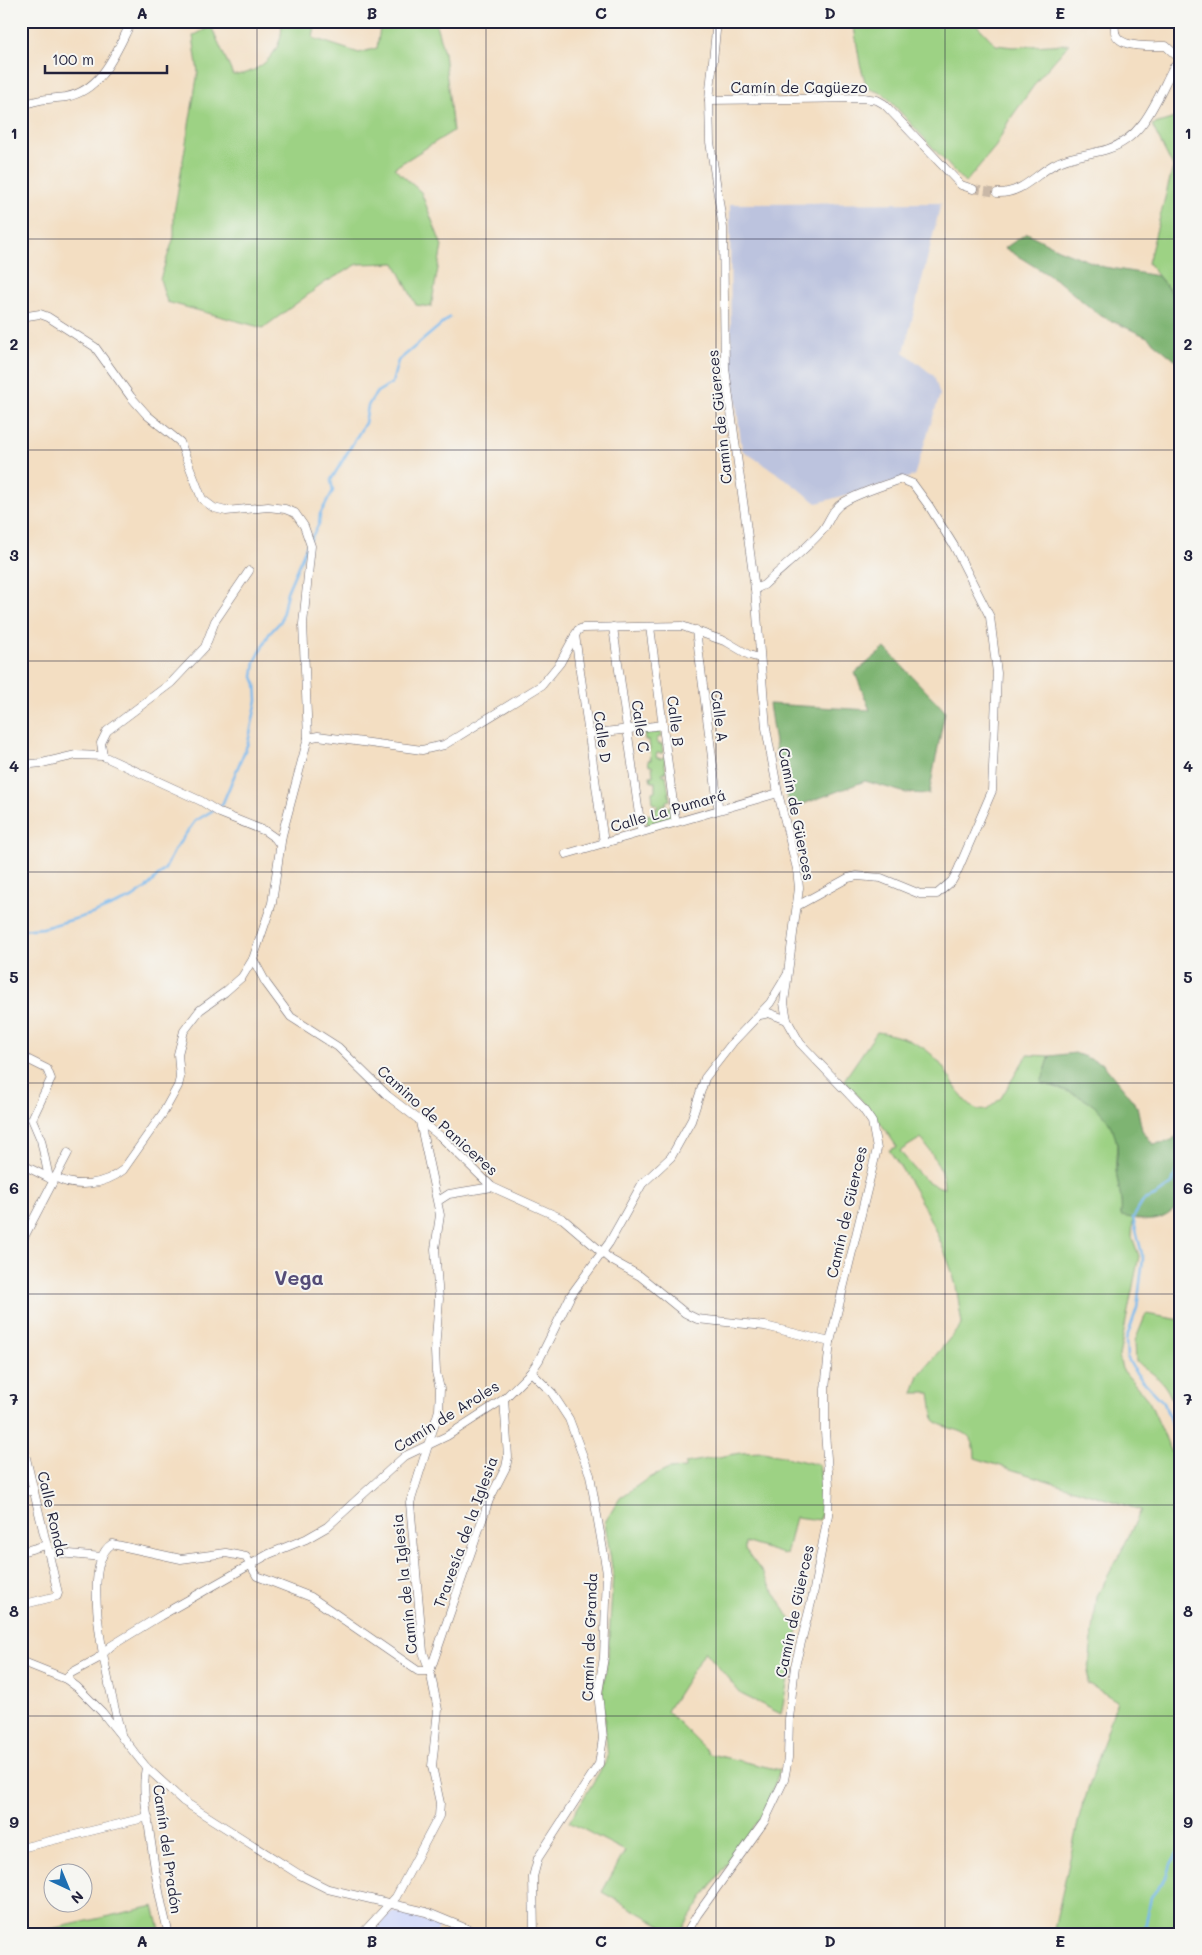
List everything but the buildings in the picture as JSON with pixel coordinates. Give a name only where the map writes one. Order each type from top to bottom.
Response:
[{"type":"street","points":[[21,107],[29,102],[68,96],[85,91],[106,68],[132,21]]},
{"type":"street","name":"Camín de Güerces","points":[[686,1934],[696,1915],[764,1822],[784,1780],[788,1758],[789,1719],[795,1666],[813,1595],[828,1515],[829,1485],[825,1405],[830,1342],[876,1149],[876,1135],[872,1122],[863,1109],[800,1043],[787,1020],[784,1003],[798,906],[797,869],[778,793],[766,728],[755,589],[725,368],[723,228],[710,142],[709,100],[717,21]]},
{"type":"street","points":[[997,193],[1017,191],[1053,165],[1069,158],[1121,144],[1141,127],[1173,68],[1181,60],[1166,46],[1122,42],[1115,36],[1113,28],[1116,21]]},
{"type":"street","name":"Camín de Cagüezo","points":[[709,100],[863,98],[877,100],[884,104],[960,185],[973,189]]},
{"type":"street","points":[[21,317],[40,314],[48,317],[95,347],[131,397],[148,415],[180,442],[202,499],[207,504],[226,511],[268,507],[285,509],[301,519],[311,546],[303,624],[308,738],[280,845],[276,890],[254,959],[242,977],[200,1010],[184,1030],[178,1054],[180,1078],[178,1086],[163,1113],[123,1170],[115,1177],[91,1183],[76,1184],[52,1179],[21,1164]]},
{"type":"street","points":[[755,589],[764,585],[814,540],[827,525],[829,517],[835,509],[844,502],[901,479],[913,484],[954,546],[990,616],[997,673],[994,780],[989,800],[952,881],[937,894],[927,895],[881,878],[857,876],[848,878],[798,906]]},
{"type":"street","points":[[103,756],[101,743],[107,731],[171,683],[205,647],[215,621],[249,571]]},
{"type":"street","points":[[308,738],[318,736],[366,744],[422,750],[444,745],[542,685],[560,664],[575,635],[583,628],[682,626],[727,642],[749,655],[760,658]]},
{"type":"street","name":"Calle C","points":[[613,627],[641,829]]},
{"type":"street","name":"Calle B","points":[[650,627],[675,818]]},
{"type":"street","name":"Calle A","points":[[696,630],[718,806]]},
{"type":"street","name":"Calle D","points":[[575,635],[604,843]]},
{"type":"street","points":[[588,734],[663,725]]},
{"type":"street","points":[[21,765],[42,764],[76,755],[103,756],[210,806],[220,813],[265,831],[276,838],[280,845]]},
{"type":"street","name":"Calle La Pumará","points":[[566,854],[778,793]]},
{"type":"street","name":"Camino de Paniceres","points":[[254,959],[275,997],[291,1017],[338,1047],[388,1096],[440,1136],[492,1187],[562,1219],[603,1252],[610,1260],[656,1287],[685,1313],[697,1319],[765,1326],[830,1342]]},
{"type":"street","name":"Camín de Aroles","points":[[66,1679],[71,1672],[102,1655],[111,1646],[160,1616],[251,1564],[306,1540],[327,1527],[405,1456],[427,1446],[504,1399],[531,1372],[571,1295],[603,1252],[642,1184],[671,1157],[691,1121],[705,1078],[732,1042],[770,1003],[787,975]]},
{"type":"street","points":[[760,1015],[769,1013],[787,1020]]},
{"type":"street","points":[[21,1056],[47,1069],[51,1079],[32,1119],[41,1140],[52,1179]]},
{"type":"street","name":"Camín de la Iglesia","points":[[362,1934],[392,1904],[439,1816],[440,1803],[432,1766],[438,1710],[430,1671],[423,1652],[410,1503],[439,1410],[440,1396],[435,1351],[439,1299],[436,1250],[440,1226],[438,1201],[420,1122]]},
{"type":"street","points":[[21,1243],[52,1179],[68,1153]]},
{"type":"street","points":[[438,1201],[449,1194],[492,1187]]},
{"type":"street","name":"Camín de Granda","points":[[531,1372],[552,1393],[569,1419],[586,1460],[607,1573],[604,1657],[598,1693],[603,1738],[602,1753],[599,1764],[538,1858],[533,1877],[534,1934]]},
{"type":"street","name":"Travesía de la Iglesia","points":[[430,1671],[489,1500],[506,1467],[508,1457],[504,1399]]},
{"type":"street","name":"Calle Ronda","points":[[21,1437],[58,1593],[57,1596],[21,1604]]},
{"type":"street","points":[[21,1493],[34,1490]]},
{"type":"street","points":[[122,1738],[97,1626],[98,1579],[102,1557],[108,1546],[117,1543],[181,1559],[218,1554],[246,1557],[257,1576],[311,1597],[418,1671],[430,1671]]},
{"type":"street","points":[[21,1552],[47,1549],[102,1557]]},
{"type":"street","points":[[21,1661],[66,1679],[89,1697],[146,1767],[183,1800],[314,1883],[328,1889],[426,1912],[479,1934]]},
{"type":"street","name":"Camín del Pradón","points":[[146,1767],[144,1784],[156,1878],[168,1934]]},
{"type":"street","points":[[21,1848],[148,1817]]},
{"type":"shaded area","points":[[941,203],[904,352],[934,376],[940,395],[914,476],[817,503],[780,475],[742,450],[731,361],[730,204]]},
{"type":"shaded area","points":[[393,1911],[440,1925],[436,1934],[372,1934]]},
{"type":"green space","points":[[281,21],[316,21],[313,38],[359,53],[377,48],[381,21],[435,21],[444,53],[453,131],[394,168],[421,192],[442,246],[431,307],[416,305],[395,263],[358,264],[324,283],[263,328],[167,302],[160,279],[174,237],[174,213],[198,72],[193,36],[211,26],[233,75],[243,74],[253,70],[269,59],[279,41]]},
{"type":"green space","points":[[853,21],[973,21],[996,45],[1013,47],[1069,44],[1040,77],[1008,122],[996,146],[965,183],[884,94],[867,88],[860,64]]},
{"type":"green space","points":[[1181,116],[1181,298],[1175,297],[1148,263],[1173,167],[1152,125]]},
{"type":"green space","points":[[1027,233],[1058,249],[1104,267],[1158,276],[1175,297],[1181,298],[1181,365],[1147,337],[1099,315],[1058,281],[1005,248]]},
{"type":"green space","points":[[885,648],[945,711],[929,794],[906,793],[865,781],[790,809],[777,756],[769,704],[870,710],[855,673]]},
{"type":"green space","points":[[660,730],[661,737],[657,738],[658,744],[662,744],[663,753],[657,753],[656,757],[661,759],[664,756],[666,772],[662,773],[666,775],[670,800],[666,801],[666,804],[662,805],[662,807],[671,807],[672,822],[648,829],[646,815],[655,814],[654,808],[658,808],[657,804],[653,804],[652,792],[655,791],[655,782],[651,782],[650,776],[653,776],[652,766],[649,766],[648,760],[651,760],[649,740],[645,740],[644,734],[635,735],[634,733]]},
{"type":"green space","points":[[877,1032],[885,1033],[910,1041],[925,1049],[942,1066],[965,1101],[977,1110],[987,1110],[1001,1098],[1027,1055],[1050,1056],[1041,1083],[1066,1091],[1090,1102],[1100,1110],[1114,1131],[1117,1144],[1116,1167],[1121,1198],[1121,1215],[1133,1218],[1132,1237],[1139,1256],[1119,1356],[1122,1369],[1149,1401],[1181,1473],[1181,1934],[1053,1934],[1080,1814],[1117,1701],[1087,1683],[1097,1596],[1141,1510],[975,1458],[974,1447],[967,1435],[941,1425],[934,1420],[930,1393],[913,1393],[919,1375],[962,1324],[956,1287],[947,1258],[933,1226],[917,1195],[889,1150],[897,1147],[880,1122],[844,1080]],"holes":[[[921,1138],[933,1155],[942,1174],[944,1188],[924,1179],[900,1151]]]},
{"type":"green space","points":[[1075,1053],[1103,1064],[1137,1106],[1142,1130],[1153,1144],[1167,1142],[1181,1134],[1181,1203],[1160,1219],[1147,1220],[1121,1216],[1121,1198],[1116,1170],[1117,1144],[1107,1119],[1089,1102],[1078,1096],[1041,1083],[1050,1056]]},
{"type":"green space","points":[[1146,1314],[1181,1320],[1181,1425],[1170,1395],[1161,1381],[1136,1362],[1135,1341]]},
{"type":"green space","points":[[764,1452],[819,1465],[821,1486],[822,1506],[820,1520],[795,1517],[786,1555],[745,1542],[745,1549],[764,1575],[792,1622],[799,1625],[781,1714],[741,1694],[705,1651],[667,1711],[710,1754],[780,1770],[763,1815],[703,1897],[679,1934],[677,1934],[602,1892],[625,1851],[569,1822],[608,1758],[602,1692],[608,1656],[613,1574],[605,1522],[620,1498],[647,1479],[669,1469],[685,1468],[686,1463],[740,1453]]},
{"type":"green space","points":[[154,1906],[161,1934],[29,1934]]},
{"type":"waterway","points":[[310,540],[319,524],[320,514],[333,491],[331,480],[365,423],[368,406],[372,399],[377,392],[392,383],[398,361],[450,317]]},
{"type":"waterway","points":[[21,930],[43,928],[92,914],[132,898],[145,889],[165,869],[175,849],[195,821],[222,805],[248,743],[257,700],[256,684],[253,677],[255,662],[269,634],[281,621],[287,592],[307,545]]},
{"type":"waterway","points":[[1181,1155],[1172,1184],[1157,1195],[1144,1200],[1133,1218],[1143,1258],[1137,1308],[1126,1340],[1127,1357],[1135,1372],[1164,1403],[1181,1451]]},
{"type":"waterway","points":[[1181,1759],[1181,1777]]},
{"type":"waterway","points":[[1144,1934],[1151,1897],[1168,1875],[1171,1864],[1181,1847]]},
{"type":"tunnel","points":[[973,189],[997,193]]},
{"type":"district","name":"Vega","points":[[299,1277]]}]
